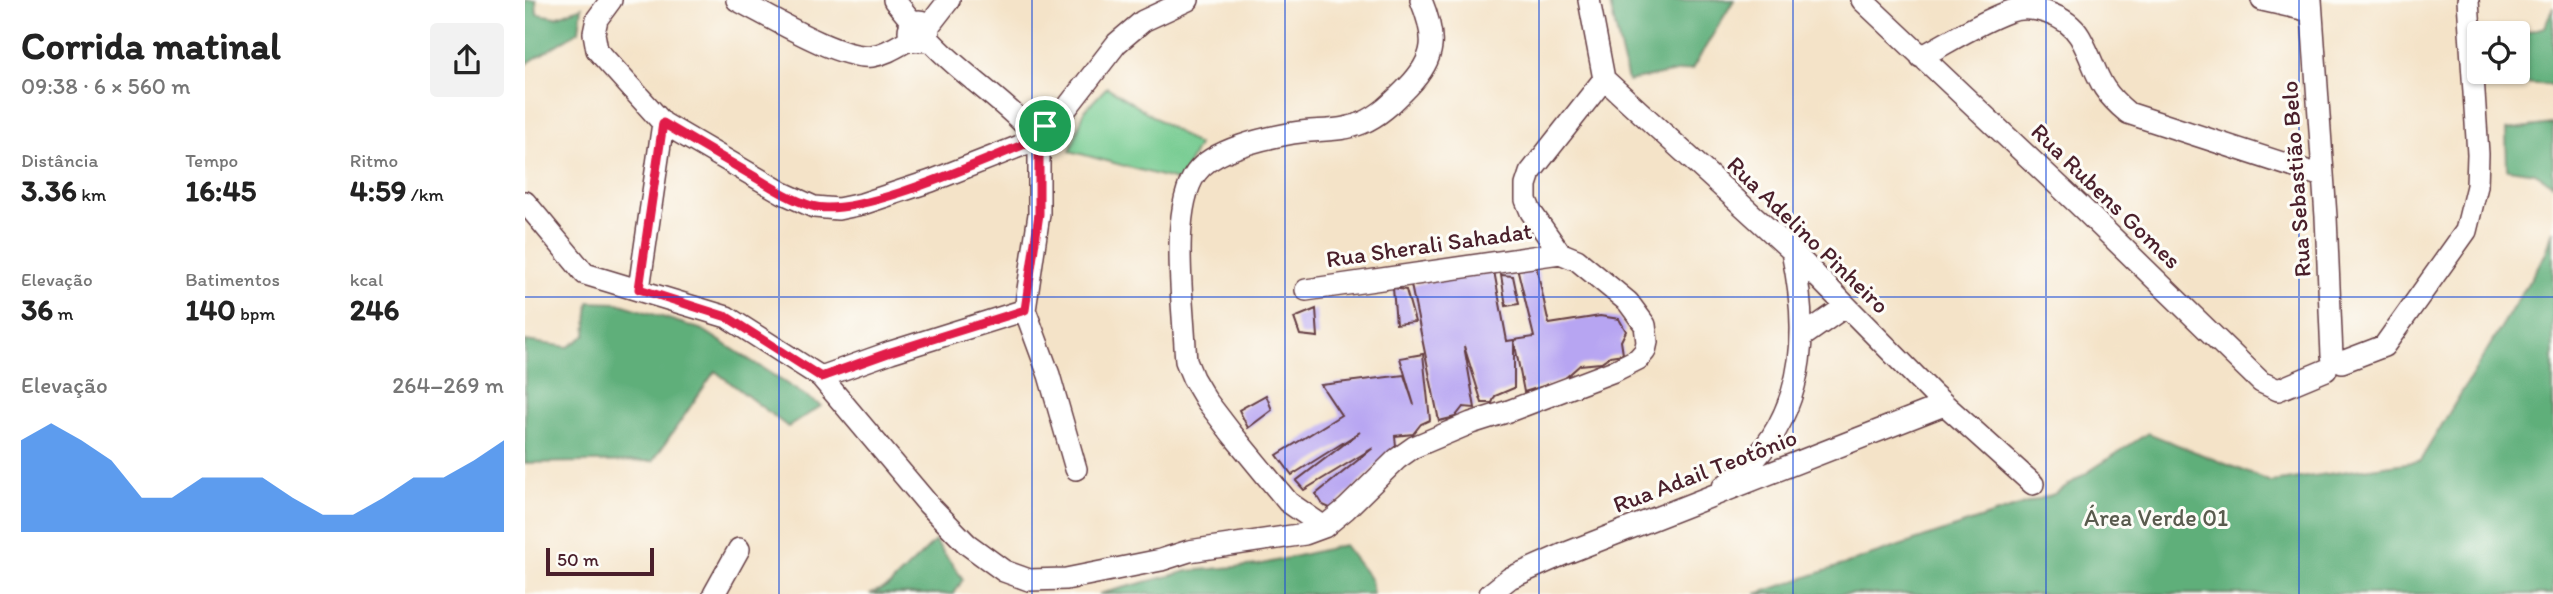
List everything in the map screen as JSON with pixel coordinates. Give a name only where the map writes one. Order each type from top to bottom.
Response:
[{"type":"street","points":[[611,0],[597,19],[594,33],[597,50],[663,123],[783,193],[814,207],[838,209],[862,204],[931,181],[1034,136],[1062,114],[1117,43],[1143,21],[1188,0]]},
{"type":"street","points":[[737,0],[830,47],[858,56],[882,53],[920,31],[949,0]]},
{"type":"street","points":[[894,0],[941,53],[1010,110],[1034,136],[1039,214],[1025,310],[1049,375],[1076,469]]},
{"type":"street","points":[[1324,527],[1288,502],[1206,400],[1187,361],[1180,246],[1186,197],[1195,173],[1218,155],[1293,133],[1361,124],[1386,109],[1420,74],[1430,57],[1433,39],[1421,0]]},
{"type":"street","points":[[525,202],[585,274],[727,317],[821,377],[927,504],[967,544],[1004,570],[1029,580],[1066,579],[1161,560],[1189,551],[1305,534],[1324,527],[1414,447],[1471,423],[1614,371],[1638,359],[1645,351],[1647,333],[1639,314],[1577,260],[1560,253],[1531,212],[1526,200],[1526,185],[1537,161],[1604,79],[1589,0]]},
{"type":"street","name":"Rua Rubens Gomes","points":[[1862,0],[2077,202],[2261,382],[2279,390],[2334,363],[2384,346],[2466,231],[2477,186],[2478,154],[2468,0]]},
{"type":"street","points":[[2262,0],[2311,6]]},
{"type":"street","name":"Rua Sebastião Belo","points":[[2311,6],[2334,363]]},
{"type":"street","points":[[1921,57],[2010,11],[2031,10],[2052,14],[2065,20],[2079,35],[2098,81],[2110,98],[2128,113],[2322,176]]},
{"type":"street","name":"Rua Adelino Pinheiro","points":[[1604,79],[1791,250],[1944,405],[2033,484]]},
{"type":"street","points":[[639,289],[663,123]]},
{"type":"street","points":[[1710,499],[1754,460],[1776,432],[1793,392],[1803,336],[1799,285],[1791,250]]},
{"type":"street","name":"Rua Sherali Sahadat","points":[[1305,290],[1560,253]]},
{"type":"street","points":[[1803,336],[1846,306]]},
{"type":"street","points":[[821,377],[917,343],[1025,310]]},
{"type":"street","name":"Rua Adail Teotônio","points":[[1490,594],[1510,578],[1564,554],[1944,405]]},
{"type":"street","points":[[1776,432],[1802,462]]},
{"type":"street","points":[[1261,542],[1278,526],[1288,502]]},
{"type":"street","points":[[713,594],[739,549]]},
{"type":"green space","points":[[525,0],[536,0],[537,14],[556,17],[582,7],[579,31],[526,64]]},
{"type":"green space","points":[[1609,0],[1734,0],[1692,69],[1628,81]]},
{"type":"green space","points":[[2553,7],[2553,85],[2530,84],[2530,31],[2545,27]]},
{"type":"green space","points":[[1107,87],[1198,145],[1180,181],[1070,151],[1085,110]]},
{"type":"green space","points":[[2553,124],[2553,184],[2535,173],[2507,169],[2506,130]]},
{"type":"green space","name":"Área Verde 01","points":[[2553,230],[2553,594],[1756,594],[2054,494],[2148,433],[2271,482],[2420,461],[2546,253]]},
{"type":"green space","points":[[589,302],[618,303],[703,330],[821,406],[788,427],[715,371],[653,461],[525,463],[525,341],[568,347],[586,335]]},
{"type":"green space","points":[[935,541],[963,579],[954,594],[870,594],[889,586]]},
{"type":"green space","points":[[1344,545],[1371,580],[1373,594],[1099,594],[1188,571],[1258,565]]},
{"type":"building","points":[[1536,265],[1549,324],[1600,316],[1619,319],[1626,331],[1621,341],[1623,354],[1610,356],[1600,363],[1580,365],[1563,380],[1524,392],[1514,340],[1534,337],[1517,267]]},
{"type":"building","points":[[1494,271],[1507,341],[1514,340],[1514,388],[1495,396],[1492,403],[1482,403],[1464,346],[1475,408],[1463,407],[1455,417],[1439,421],[1411,285]]},
{"type":"building","points":[[1501,275],[1513,276],[1519,304],[1506,306]]},
{"type":"building","points":[[1393,288],[1406,290],[1415,322],[1396,324]]},
{"type":"building","points":[[1316,309],[1318,337],[1300,335],[1294,318]]},
{"type":"building","points":[[1423,354],[1430,420],[1421,424],[1413,434],[1395,436],[1396,446],[1332,509],[1323,505],[1316,494],[1373,448],[1304,490],[1296,481],[1360,432],[1292,475],[1277,455],[1341,415],[1321,385],[1404,375],[1414,405],[1400,358]]},
{"type":"building","points":[[1266,395],[1272,410],[1248,428],[1239,410]]},
{"type":"route","points":[[1035,122],[1045,126],[1048,139],[1039,147],[1039,214],[1025,310],[984,321],[821,377],[727,317],[639,289],[653,177],[663,123],[783,193],[814,207],[838,209],[862,204],[931,181],[1025,144],[1022,135],[1025,126],[1035,122]]}]
